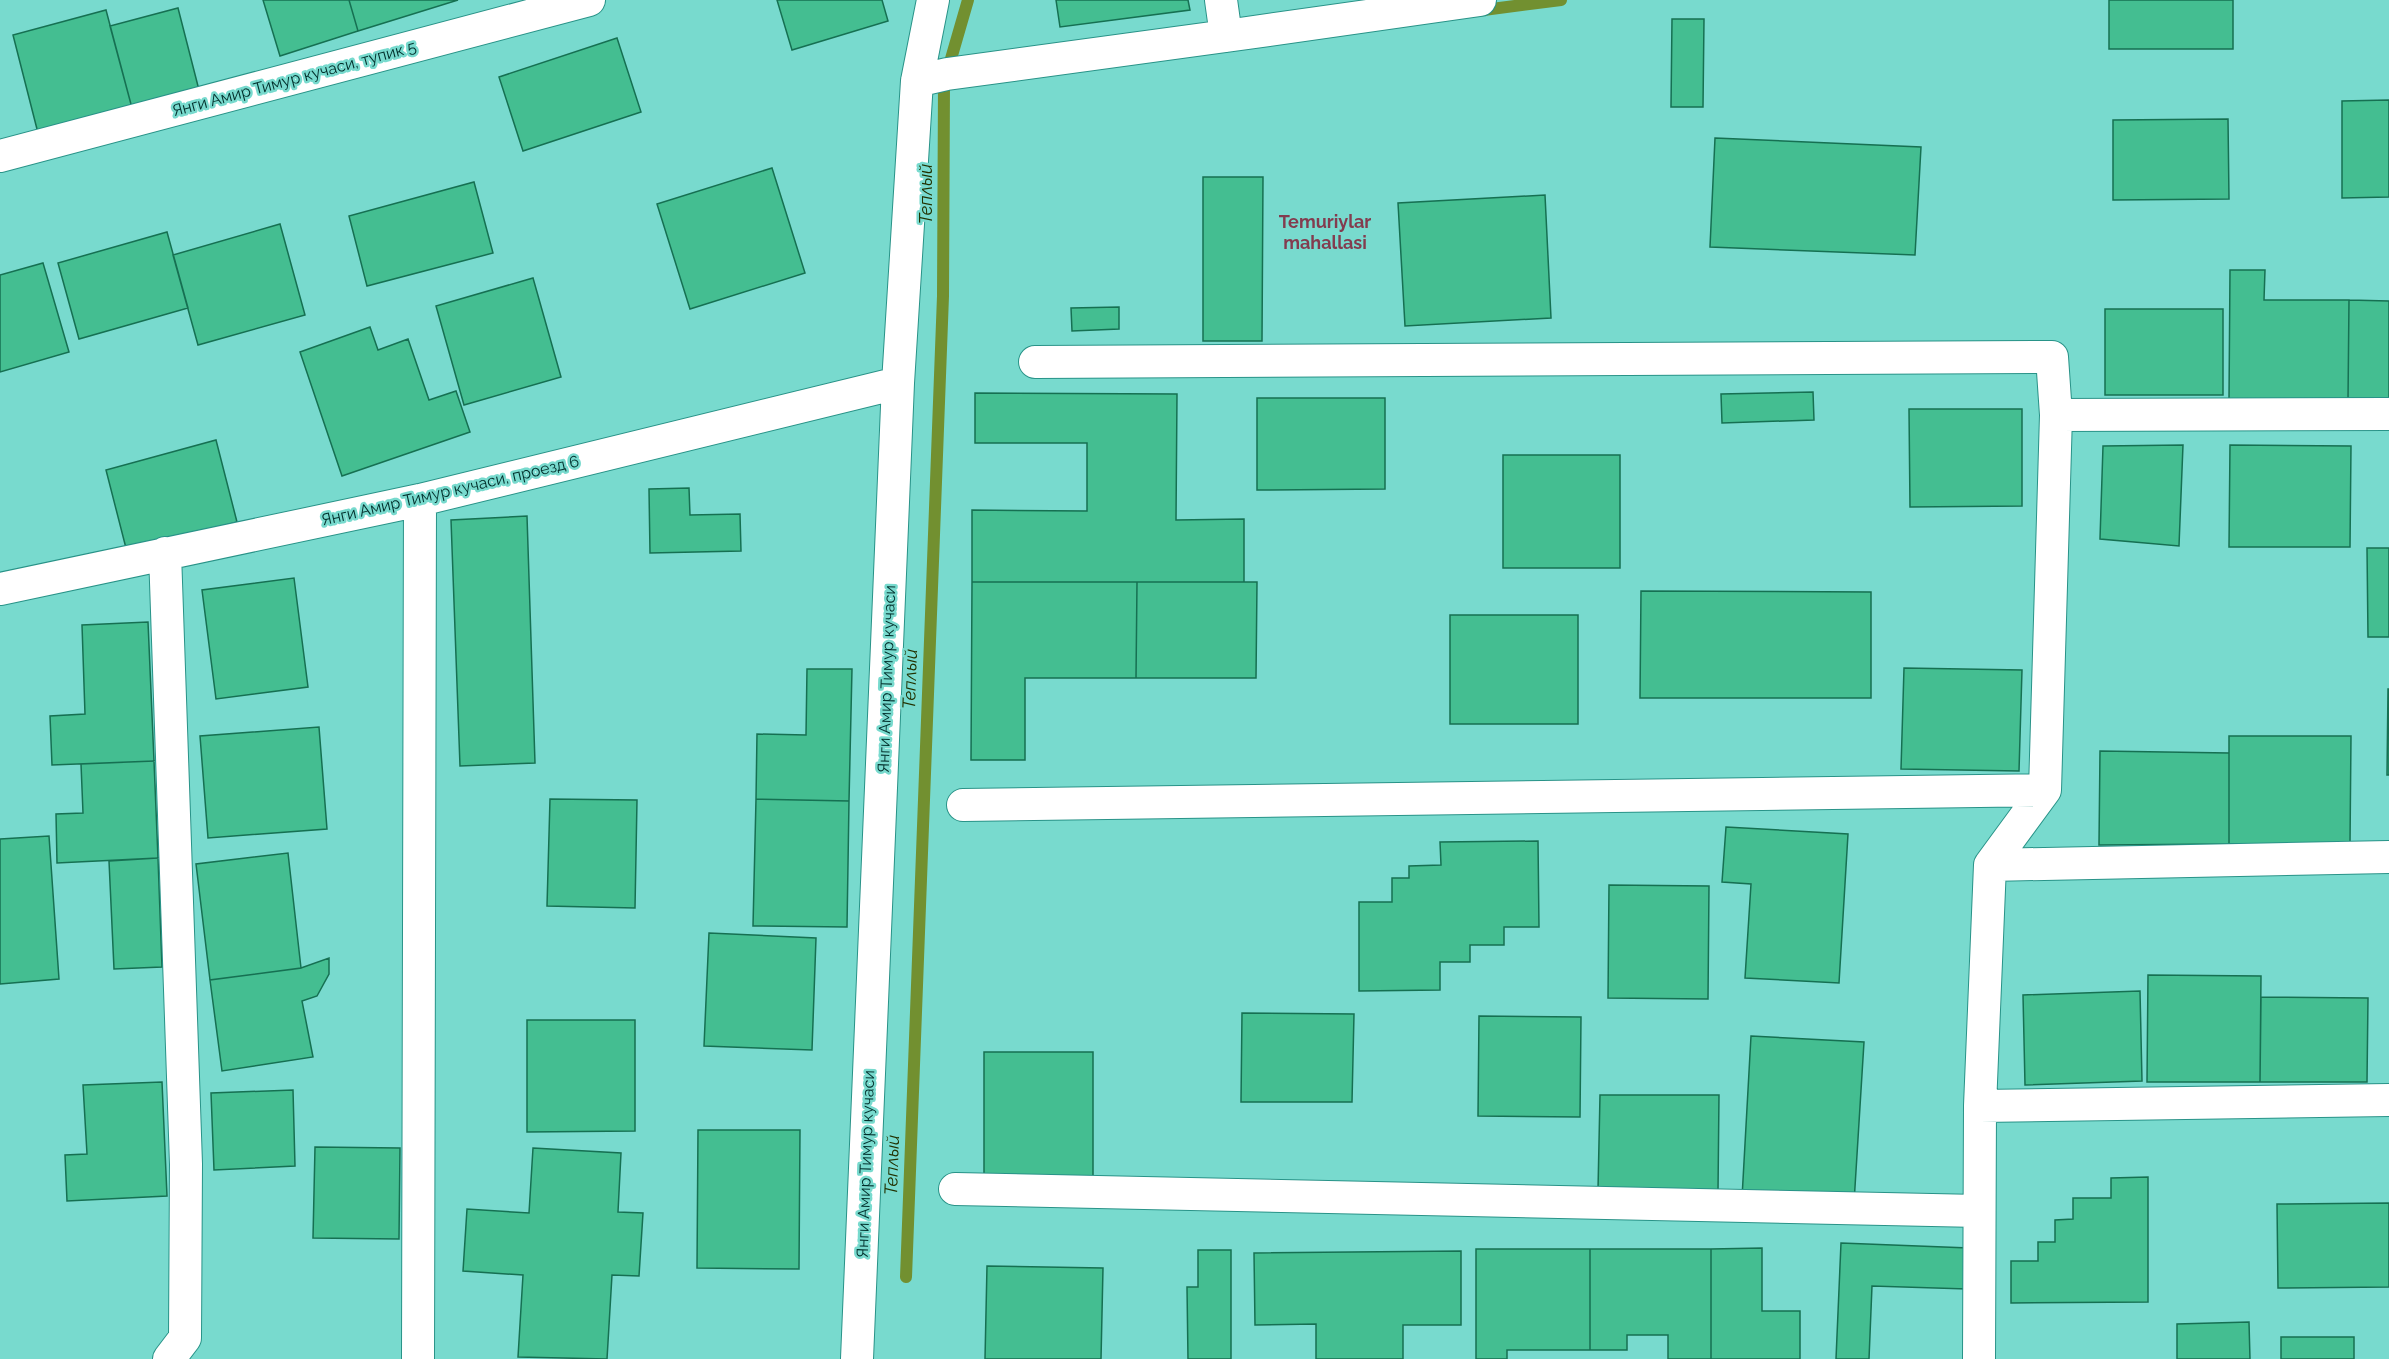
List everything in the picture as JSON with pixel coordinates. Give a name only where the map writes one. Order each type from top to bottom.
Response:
[{"type":"street","name":"Янги Амир Тимур кучаси, тупик 5","points":[[0,156],[589,0]]},
{"type":"street","name":"Янги Амир Тимур кучаси","points":[[857,1359],[898,383],[917,81],[933,0]]},
{"type":"street","points":[[1221,0],[1226,36]]},
{"type":"street","points":[[917,81],[947,74],[1480,0]]},
{"type":"street","points":[[1035,362],[2052,357],[2056,416],[2045,790],[1990,865],[1980,1107],[1979,1359]]},
{"type":"street","name":"Янги Амир Тимур кучаси, проезд 6","points":[[0,589],[420,500],[898,383]]},
{"type":"street","points":[[2056,416],[2389,414]]},
{"type":"street","points":[[418,1359],[420,500]]},
{"type":"street","points":[[165,553],[186,1164],[185,1338],[169,1359]]},
{"type":"street","points":[[963,805],[2045,790]]},
{"type":"street","points":[[1990,865],[2389,857]]},
{"type":"street","points":[[1980,1107],[2389,1100]]},
{"type":"street","points":[[955,1189],[1979,1211]]},
{"type":"building","points":[[263,0],[349,0],[358,31],[280,56]]},
{"type":"building","points":[[349,0],[458,0],[358,31]]},
{"type":"building","points":[[777,0],[882,0],[888,21],[792,50]]},
{"type":"building","points":[[1056,0],[1188,0],[1190,10],[1060,27]]},
{"type":"building","points":[[2109,0],[2233,0],[2233,49],[2109,49]]},
{"type":"building","points":[[178,8],[199,90],[132,108],[110,26]]},
{"type":"building","points":[[106,10],[132,108],[38,133],[13,35]]},
{"type":"building","points":[[1672,19],[1704,19],[1703,107],[1671,107]]},
{"type":"building","points":[[617,38],[641,112],[523,151],[499,77]]},
{"type":"building","points":[[2389,100],[2389,197],[2342,198],[2342,101]]},
{"type":"building","points":[[2228,119],[2229,199],[2113,200],[2113,120]]},
{"type":"building","points":[[1715,138],[1921,147],[1915,255],[1710,247]]},
{"type":"building","points":[[772,168],[805,273],[690,309],[657,204]]},
{"type":"building","points":[[1203,177],[1263,177],[1262,341],[1203,341]]},
{"type":"building","points":[[474,182],[493,253],[367,286],[349,216]]},
{"type":"building","points":[[1545,195],[1551,318],[1405,326],[1398,203]]},
{"type":"building","points":[[280,224],[305,315],[198,345],[173,255]]},
{"type":"building","points":[[167,232],[188,308],[79,339],[58,263]]},
{"type":"building","points":[[43,263],[69,352],[0,372],[0,275]]},
{"type":"building","points":[[2230,270],[2265,270],[2264,300],[2349,300],[2348,400],[2229,400]]},
{"type":"building","points":[[533,278],[561,377],[464,405],[436,306]]},
{"type":"building","points":[[2349,300],[2389,301],[2389,401],[2348,400]]},
{"type":"building","points":[[1119,307],[1119,329],[1072,331],[1071,308]]},
{"type":"building","points":[[2105,309],[2223,309],[2223,395],[2105,395]]},
{"type":"building","points":[[370,327],[378,350],[408,339],[429,400],[456,391],[470,432],[342,476],[300,352]]},
{"type":"building","points":[[1813,392],[1814,420],[1722,423],[1721,394]]},
{"type":"building","points":[[975,393],[1177,394],[1176,520],[1244,519],[1244,582],[972,582],[972,510],[1087,511],[1087,443],[975,443]]},
{"type":"building","points":[[1257,398],[1385,398],[1385,489],[1257,490]]},
{"type":"building","points":[[1909,409],[2022,409],[2022,506],[1910,507]]},
{"type":"building","points":[[216,440],[237,522],[127,552],[106,470]]},
{"type":"building","points":[[2183,445],[2179,546],[2100,539],[2103,446]]},
{"type":"building","points":[[2230,445],[2351,446],[2350,547],[2229,547]]},
{"type":"building","points":[[1503,455],[1620,455],[1620,568],[1503,568]]},
{"type":"building","points":[[689,488],[690,515],[740,514],[741,551],[650,553],[649,489]]},
{"type":"building","points":[[527,516],[535,763],[460,766],[451,520]]},
{"type":"building","points":[[2367,548],[2389,548],[2389,637],[2368,637]]},
{"type":"building","points":[[294,578],[308,687],[216,699],[202,590]]},
{"type":"building","points":[[972,582],[1137,582],[1136,678],[1025,678],[1025,760],[971,760]]},
{"type":"building","points":[[1137,582],[1257,582],[1256,678],[1136,678]]},
{"type":"building","points":[[1641,591],[1871,592],[1871,698],[1640,698]]},
{"type":"building","points":[[1450,615],[1578,615],[1578,724],[1450,724]]},
{"type":"building","points":[[148,622],[154,761],[52,765],[50,716],[85,714],[82,625]]},
{"type":"building","points":[[1904,668],[2022,670],[2019,771],[1901,769]]},
{"type":"building","points":[[807,669],[852,669],[849,801],[756,799],[757,734],[806,735]]},
{"type":"building","points":[[2388,689],[2389,775],[2387,775]]},
{"type":"building","points":[[319,727],[327,829],[208,838],[200,736]]},
{"type":"building","points":[[2229,736],[2351,736],[2350,844],[2229,844]]},
{"type":"building","points":[[2100,751],[2229,753],[2229,844],[2099,845]]},
{"type":"building","points":[[154,761],[158,858],[57,863],[56,814],[83,813],[81,764]]},
{"type":"building","points":[[550,799],[637,800],[635,908],[547,906]]},
{"type":"building","points":[[756,799],[849,801],[847,927],[753,926]]},
{"type":"building","points":[[1726,827],[1848,834],[1839,983],[1745,978],[1751,884],[1722,882]]},
{"type":"building","points":[[49,836],[59,979],[0,984],[0,839]]},
{"type":"building","points":[[1538,841],[1539,927],[1504,927],[1504,945],[1470,945],[1470,962],[1440,962],[1440,990],[1359,991],[1359,902],[1392,902],[1392,878],[1409,878],[1409,866],[1441,865],[1440,842]]},
{"type":"building","points":[[288,853],[301,968],[210,980],[196,864]]},
{"type":"building","points":[[158,858],[162,967],[114,969],[109,861]]},
{"type":"building","points":[[1609,885],[1709,886],[1708,999],[1608,998]]},
{"type":"building","points":[[709,933],[816,938],[812,1050],[704,1046]]},
{"type":"building","points":[[329,958],[329,974],[317,996],[302,1001],[313,1057],[222,1071],[210,980],[301,968]]},
{"type":"building","points":[[2148,975],[2261,976],[2260,1082],[2147,1082]]},
{"type":"building","points":[[2140,991],[2142,1081],[2025,1085],[2023,995]]},
{"type":"building","points":[[2261,997],[2368,998],[2367,1082],[2260,1082]]},
{"type":"building","points":[[1242,1013],[1354,1014],[1352,1102],[1241,1102]]},
{"type":"building","points":[[1479,1016],[1581,1017],[1580,1117],[1478,1116]]},
{"type":"building","points":[[527,1020],[635,1020],[635,1131],[527,1132]]},
{"type":"building","points":[[1751,1036],[1864,1042],[1854,1203],[1742,1198]]},
{"type":"building","points":[[984,1052],[1093,1052],[1093,1180],[984,1180]]},
{"type":"building","points":[[162,1082],[167,1196],[67,1201],[65,1155],[87,1154],[83,1085]]},
{"type":"building","points":[[293,1090],[295,1166],[214,1170],[211,1093]]},
{"type":"building","points":[[1600,1095],[1719,1095],[1718,1191],[1598,1190]]},
{"type":"building","points":[[698,1130],[800,1130],[799,1269],[697,1268]]},
{"type":"building","points":[[315,1147],[400,1148],[399,1239],[313,1238]]},
{"type":"building","points":[[533,1148],[621,1153],[618,1212],[643,1213],[639,1276],[612,1275],[607,1359],[518,1357],[523,1275],[463,1271],[467,1209],[529,1213]]},
{"type":"building","points":[[2148,1177],[2148,1302],[2011,1303],[2011,1261],[2038,1261],[2038,1242],[2055,1242],[2055,1220],[2073,1219],[2073,1198],[2111,1198],[2111,1178]]},
{"type":"building","points":[[2389,1203],[2389,1287],[2278,1288],[2277,1204]]},
{"type":"building","points":[[1841,1243],[1969,1248],[1967,1289],[1872,1286],[1869,1359],[1836,1359]]},
{"type":"building","points":[[1762,1248],[1762,1311],[1800,1311],[1800,1359],[1711,1359],[1711,1249]]},
{"type":"building","points":[[1476,1249],[1590,1249],[1590,1350],[1507,1350],[1507,1359],[1476,1359]]},
{"type":"building","points":[[1590,1249],[1711,1249],[1711,1359],[1668,1359],[1668,1335],[1627,1335],[1627,1350],[1590,1350]]},
{"type":"building","points":[[1198,1250],[1231,1250],[1231,1359],[1188,1359],[1187,1287],[1198,1287]]},
{"type":"building","points":[[1461,1251],[1461,1325],[1403,1325],[1403,1359],[1316,1359],[1316,1324],[1255,1325],[1254,1253]]},
{"type":"building","points":[[987,1266],[1103,1268],[1101,1359],[985,1359]]},
{"type":"building","points":[[2249,1322],[2250,1359],[2177,1359],[2177,1324]]},
{"type":"building","points":[[2281,1337],[2354,1337],[2354,1359],[2281,1359]]},
{"type":"waterway","name":"Теплый","points":[[906,1277],[943,296],[944,83],[968,0]]},
{"type":"waterway","name":"Теплый","points":[[1476,11],[1561,0]]},
{"type":"district","name":"Temuriylar mahallasi","points":[[1325,232]]}]
